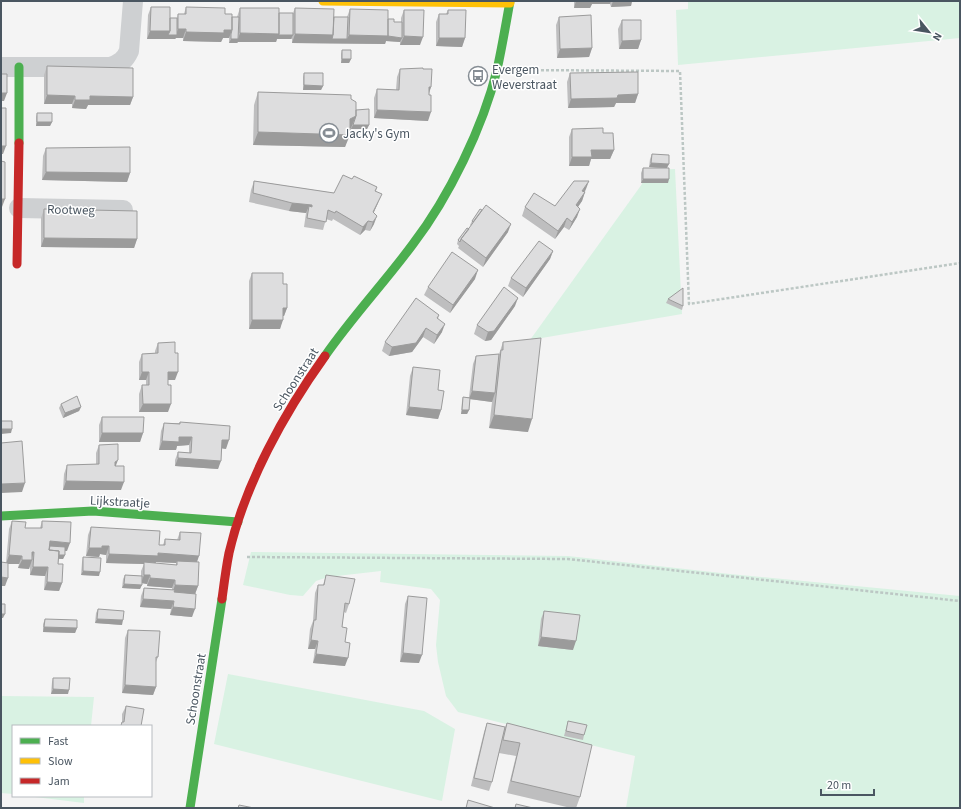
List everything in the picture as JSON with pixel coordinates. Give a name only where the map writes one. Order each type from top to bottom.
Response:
[{"type":"street","points":[[17,264],[19,208],[10,67],[110,67],[118,64],[126,59],[129,52],[133,1]]},
{"type":"street","points":[[323,1],[510,2]]},
{"type":"street","name":"Schoonstraat","points":[[190,808],[229,553],[249,491],[270,445],[308,379],[330,348],[414,244],[448,191],[475,133],[497,70],[510,2]]},
{"type":"street","name":"Rootweg","points":[[19,208],[123,210]]},
{"type":"street","name":"Lijkstraatje","points":[[1,516],[92,512],[238,522]]},
{"type":"path","points":[[497,70],[680,71],[689,304],[960,263]]},
{"type":"path","points":[[229,553],[247,557],[568,559],[960,601]]},
{"type":"green space","points":[[688,1],[960,1],[960,38],[678,65],[676,10],[688,9]]},
{"type":"green space","points":[[675,169],[682,314],[530,340],[642,184],[641,173],[652,170]]},
{"type":"green space","points":[[251,552],[568,556],[730,574],[960,596],[960,808],[626,808],[635,756],[458,712],[446,696],[438,662],[436,645],[440,600],[431,589],[380,582],[381,571],[328,577],[316,581],[303,596],[290,595],[243,585]]},
{"type":"green space","points":[[228,674],[424,711],[455,729],[442,801],[214,744]]},
{"type":"green space","points":[[1,696],[94,697],[91,725],[12,725],[12,794],[1,793]]},
{"type":"green space","points":[[35,797],[84,797],[84,803]]},
{"type":"building","points":[[151,7],[170,7],[170,31],[150,31]]},
{"type":"building","points":[[186,7],[225,8],[225,14],[232,14],[232,30],[224,30],[224,33],[186,32],[186,29],[178,29],[178,14],[186,14]]},
{"type":"building","points":[[240,8],[279,8],[279,34],[240,33]]},
{"type":"building","points":[[295,8],[334,9],[333,35],[295,34]]},
{"type":"building","points":[[350,9],[388,10],[388,36],[349,35]]},
{"type":"building","points":[[404,10],[424,10],[423,37],[404,36]]},
{"type":"building","points":[[448,10],[466,10],[465,38],[439,38],[439,14],[448,14]]},
{"type":"building","points":[[279,13],[293,13],[293,35],[279,35]]},
{"type":"building","points":[[591,15],[592,48],[560,49],[559,17]]},
{"type":"building","points":[[232,17],[239,17],[238,39],[231,39]]},
{"type":"building","points":[[334,17],[348,17],[347,39],[332,39]]},
{"type":"building","points":[[170,18],[177,18],[177,35],[168,35],[170,31]]},
{"type":"building","points":[[388,19],[394,19],[394,22],[402,22],[402,38],[388,36]]},
{"type":"building","points":[[622,20],[641,20],[641,40],[622,41]]},
{"type":"building","points":[[342,50],[351,50],[351,59],[342,59]]},
{"type":"building","points":[[47,66],[133,68],[133,97],[90,96],[90,100],[75,100],[75,96],[47,95]]},
{"type":"building","points":[[400,69],[432,69],[431,87],[429,87],[429,95],[431,95],[431,112],[377,110],[377,89],[399,90]]},
{"type":"building","points":[[638,72],[638,94],[618,95],[617,98],[571,99],[570,73]]},
{"type":"building","points":[[304,73],[323,73],[323,86],[304,85]]},
{"type":"building","points":[[1,74],[7,74],[7,93],[1,93]]},
{"type":"building","points":[[258,92],[351,95],[351,99],[356,102],[356,116],[350,119],[350,135],[258,132]]},
{"type":"building","points":[[1,108],[6,108],[6,146],[1,146]]},
{"type":"building","points":[[369,109],[369,125],[353,125],[356,110]]},
{"type":"building","points":[[37,113],[52,113],[52,122],[37,122]]},
{"type":"building","points":[[603,128],[603,133],[613,133],[614,150],[591,150],[592,157],[572,157],[572,129]]},
{"type":"building","points":[[130,147],[130,173],[46,172],[46,148]]},
{"type":"building","points":[[652,154],[669,155],[669,164],[651,163]]},
{"type":"building","points":[[1,161],[5,162],[5,199],[1,199]]},
{"type":"building","points":[[643,168],[669,168],[669,179],[643,179]]},
{"type":"building","points":[[343,175],[352,179],[354,176],[377,187],[375,191],[382,194],[373,212],[377,216],[373,222],[368,221],[363,227],[336,211],[335,213],[328,210],[326,222],[307,218],[309,206],[312,207],[312,205],[292,203],[253,193],[254,181],[334,193]]},
{"type":"building","points":[[574,181],[589,181],[582,191],[585,192],[576,205],[580,209],[572,222],[567,218],[558,231],[525,207],[534,193],[555,206]]},
{"type":"building","points":[[486,205],[511,224],[486,258],[461,239]]},
{"type":"building","points":[[44,209],[137,211],[137,239],[44,238]]},
{"type":"building","points":[[480,209],[482,210],[473,222],[472,221]]},
{"type":"building","points":[[467,228],[469,229],[460,242],[458,240]]},
{"type":"building","points":[[539,241],[553,251],[526,288],[511,278]]},
{"type":"building","points":[[452,252],[478,270],[453,305],[428,287]]},
{"type":"building","points":[[252,273],[283,273],[283,284],[287,284],[287,308],[283,308],[283,320],[252,320]]},
{"type":"building","points":[[504,287],[518,298],[494,331],[488,332],[477,325]]},
{"type":"building","points":[[683,288],[683,306],[668,299]]},
{"type":"building","points":[[416,298],[439,315],[437,318],[445,324],[437,335],[426,328],[416,343],[392,347],[385,342]]},
{"type":"building","points":[[541,338],[532,419],[494,415],[503,342]]},
{"type":"building","points":[[175,342],[175,353],[178,353],[178,372],[168,372],[168,385],[171,385],[171,404],[143,404],[142,385],[149,385],[149,372],[142,372],[142,354],[158,353],[158,343]]},
{"type":"building","points":[[499,354],[495,393],[472,391],[476,356]]},
{"type":"building","points":[[413,367],[440,370],[438,390],[444,391],[441,410],[409,407]]},
{"type":"building","points":[[77,396],[81,407],[65,413],[61,404]]},
{"type":"building","points":[[463,397],[470,398],[469,410],[462,410]]},
{"type":"building","points":[[102,417],[144,417],[143,433],[102,433]]},
{"type":"building","points":[[1,421],[12,421],[12,429],[1,429]]},
{"type":"building","points":[[180,422],[230,426],[229,440],[222,440],[221,461],[178,458],[178,452],[191,453],[192,437],[179,437],[179,442],[162,441],[164,423],[180,424]]},
{"type":"building","points":[[22,441],[25,483],[1,484],[1,443]]},
{"type":"building","points":[[118,444],[118,460],[115,462],[115,466],[124,466],[124,482],[66,481],[67,465],[99,464],[99,445]]},
{"type":"building","points":[[12,521],[26,522],[25,528],[42,528],[42,521],[71,522],[70,543],[50,541],[49,550],[59,551],[58,564],[63,564],[62,583],[47,582],[48,567],[33,567],[34,552],[32,552],[32,560],[22,560],[22,556],[9,555]]},
{"type":"building","points":[[91,527],[160,531],[159,545],[165,545],[165,539],[180,540],[180,532],[201,533],[199,556],[158,553],[158,556],[109,554],[109,546],[102,546],[102,548],[89,548]]},
{"type":"building","points":[[50,546],[65,547],[65,555],[59,555],[59,551],[49,550]]},
{"type":"building","points":[[83,557],[101,558],[100,572],[83,571]]},
{"type":"building","points":[[177,561],[199,562],[198,586],[175,585],[175,580],[150,578],[150,575],[144,575],[144,562],[177,565]]},
{"type":"building","points":[[1,562],[8,563],[8,578],[1,577]]},
{"type":"building","points":[[125,575],[142,576],[142,585],[124,584]]},
{"type":"building","points":[[326,575],[355,579],[349,604],[345,603],[342,627],[347,628],[345,642],[350,643],[348,658],[316,654],[318,641],[311,640],[314,620],[316,620],[318,585],[324,585]]},
{"type":"building","points":[[144,588],[175,590],[174,592],[196,594],[195,609],[173,607],[174,601],[143,599]]},
{"type":"building","points":[[408,596],[427,598],[422,655],[403,653]]},
{"type":"building","points":[[1,604],[5,604],[5,614],[1,614]]},
{"type":"building","points":[[98,609],[124,611],[123,620],[97,619]]},
{"type":"building","points":[[544,611],[580,615],[576,641],[541,637]]},
{"type":"building","points":[[45,619],[77,620],[77,628],[44,627]]},
{"type":"building","points":[[128,630],[160,631],[158,657],[156,657],[156,687],[125,685]]},
{"type":"building","points":[[53,678],[70,678],[69,690],[53,689]]},
{"type":"building","points":[[126,706],[144,709],[141,725],[121,725],[122,722],[124,722]]},
{"type":"building","points":[[568,721],[587,725],[584,735],[566,731]]},
{"type":"building","points":[[487,723],[505,727],[492,782],[474,778]]},
{"type":"building","points":[[507,723],[592,745],[580,797],[511,781],[520,743],[503,740]]},
{"type":"building","points":[[468,800],[495,808],[466,808]]},
{"type":"building","points":[[516,804],[533,808],[515,808]]},
{"type":"building","points":[[239,805],[254,808],[238,808]]},
{"type":"traffic: fast","points":[[325,356],[346,327],[413,244],[452,183],[474,138],[491,92],[499,61],[510,1]]},
{"type":"traffic: fast","points":[[19,67],[19,143]]},
{"type":"traffic: fast","points":[[1,516],[93,511],[238,522]]},
{"type":"traffic: fast","points":[[190,808],[222,599]]},
{"type":"traffic: slow","points":[[323,1],[510,3]]},
{"type":"traffic: jam","points":[[17,264],[19,143]]},
{"type":"traffic: jam","points":[[222,599],[229,553],[236,527],[256,475],[281,425],[325,356]]},
{"type":"place","name":"Evergem Weverstraat","points":[[478,76]]},
{"type":"place","name":"Jacky's Gym","points":[[329,133]]}]
